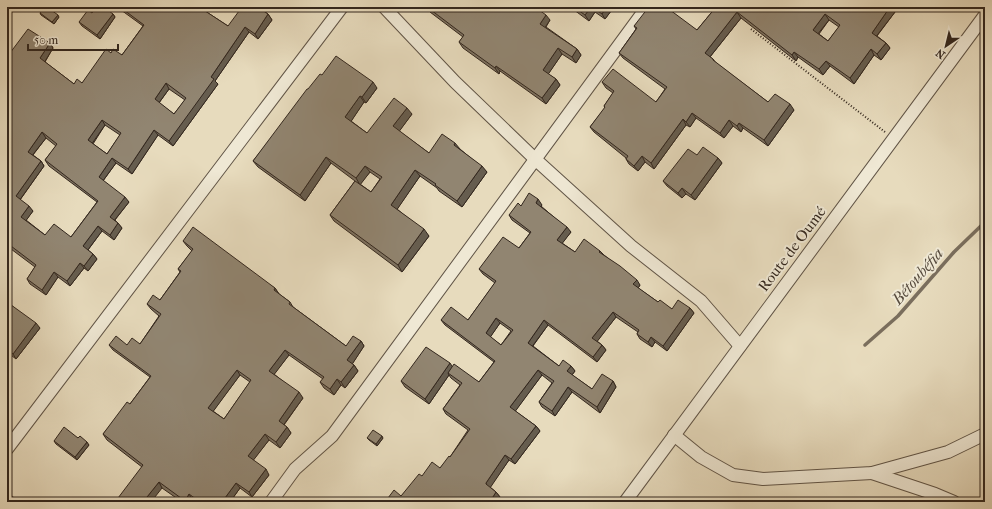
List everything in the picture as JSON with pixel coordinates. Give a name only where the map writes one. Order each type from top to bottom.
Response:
[{"type":"street","points":[[7,449],[342,7]]},
{"type":"street","points":[[384,7],[455,82],[536,158],[631,246],[701,301],[740,346]]},
{"type":"street","points":[[271,502],[295,469],[332,436],[647,7]]},
{"type":"street","name":"Route de Oumé","points":[[625,502],[985,15]]},
{"type":"street","points":[[674,435],[701,457],[733,475],[763,480],[872,473],[948,452],[985,434]]},
{"type":"street","points":[[872,473],[935,494],[954,502]]},
{"type":"path","points":[[751,30],[894,139]]},
{"type":"building","points":[[44,7],[47,7],[58,15],[52,22],[40,13]]},
{"type":"building","points":[[96,7],[104,7],[113,14],[97,35],[79,22],[88,10],[92,13]]},
{"type":"building","points":[[120,7],[199,7],[228,26],[242,7],[260,7],[259,8],[268,14],[255,34],[245,27],[211,77],[214,79],[169,141],[154,130],[128,169],[112,158],[99,177],[125,197],[110,217],[118,223],[110,235],[98,226],[83,246],[93,254],[84,266],[80,263],[67,281],[54,272],[42,290],[27,279],[36,265],[7,243],[7,57],[28,29],[50,43],[40,58],[74,84],[77,79],[82,83],[106,49],[111,53],[113,49],[122,55],[144,25]],"holes":[[[166,83],[186,98],[174,114],[155,99]],[[102,120],[121,133],[107,154],[88,140]],[[42,132],[57,144],[45,160],[98,201],[71,237],[54,224],[45,235],[21,217],[29,206],[16,196],[41,161],[28,152]]]},
{"type":"building","points":[[427,7],[535,7],[546,15],[540,24],[577,49],[572,57],[558,48],[543,70],[556,79],[542,98],[496,66],[495,68],[459,42],[464,35]]},
{"type":"building","points":[[574,7],[591,7],[585,15]]},
{"type":"building","points":[[592,7],[606,7],[602,14]]},
{"type":"building","points":[[653,7],[666,7],[697,30],[716,7],[890,7],[872,33],[886,43],[877,54],[871,49],[850,78],[826,61],[819,69],[794,52],[792,55],[737,12],[705,53],[768,102],[775,94],[790,104],[764,140],[739,123],[737,126],[729,120],[720,133],[692,113],[686,122],[683,119],[651,163],[642,156],[634,166],[626,159],[628,156],[590,127],[605,107],[604,106],[614,91],[602,82],[613,69],[656,102],[667,87],[619,53],[637,28],[634,26],[648,8],[651,10]],"holes":[[[825,14],[840,25],[828,41],[813,30]]]},
{"type":"building","points":[[336,56],[373,82],[362,97],[360,96],[345,117],[367,133],[394,98],[407,108],[393,126],[429,153],[442,134],[482,166],[457,201],[435,185],[436,184],[415,170],[391,205],[424,229],[398,265],[330,215],[355,181],[371,192],[382,177],[365,166],[356,178],[326,157],[300,195],[253,161],[307,89],[320,74],[322,75]]},
{"type":"building","points":[[703,147],[718,158],[691,195],[682,188],[678,193],[663,181],[688,149],[697,155]]},
{"type":"building","points":[[529,193],[538,199],[536,203],[567,227],[557,240],[575,252],[584,239],[637,280],[633,284],[658,302],[660,300],[672,309],[678,300],[690,308],[663,346],[651,337],[648,342],[637,334],[639,330],[613,312],[592,338],[602,345],[593,357],[544,320],[528,343],[559,366],[563,360],[571,366],[567,371],[592,389],[602,374],[613,381],[597,407],[568,387],[552,411],[539,402],[554,381],[538,370],[510,407],[536,426],[511,459],[505,455],[486,483],[496,492],[491,500],[488,498],[485,502],[385,502],[394,490],[401,496],[419,474],[422,476],[432,462],[440,468],[449,456],[450,457],[470,429],[443,409],[462,383],[448,373],[454,364],[479,382],[495,361],[441,320],[451,307],[468,320],[496,281],[479,269],[503,237],[519,248],[531,232],[509,215],[518,203],[521,206]],"holes":[[[496,318],[513,330],[501,345],[486,333]]]},
{"type":"building","points":[[193,227],[275,288],[274,290],[290,302],[289,304],[346,346],[353,336],[361,341],[347,360],[354,365],[341,382],[337,379],[330,389],[320,382],[324,377],[285,350],[269,371],[299,392],[279,421],[287,427],[276,442],[265,434],[248,456],[266,469],[249,492],[236,483],[222,502],[200,502],[189,494],[185,501],[159,482],[143,502],[115,502],[143,465],[103,434],[127,402],[130,404],[151,376],[109,345],[116,336],[127,345],[132,338],[140,344],[161,314],[147,304],[153,295],[160,300],[181,271],[178,269],[193,249],[183,241]],"holes":[[[237,370],[251,380],[224,419],[208,408]]]},
{"type":"building","points":[[7,302],[36,323],[13,354],[7,349]]},
{"type":"building","points":[[426,347],[450,363],[425,399],[401,381]]},
{"type":"building","points":[[64,427],[78,438],[80,436],[87,442],[75,457],[54,441]]},
{"type":"building","points":[[373,430],[382,436],[376,444],[367,438]]},
{"type":"waterway","name":"Bétoubéfia","points":[[865,345],[898,316],[954,252],[985,222]]}]
